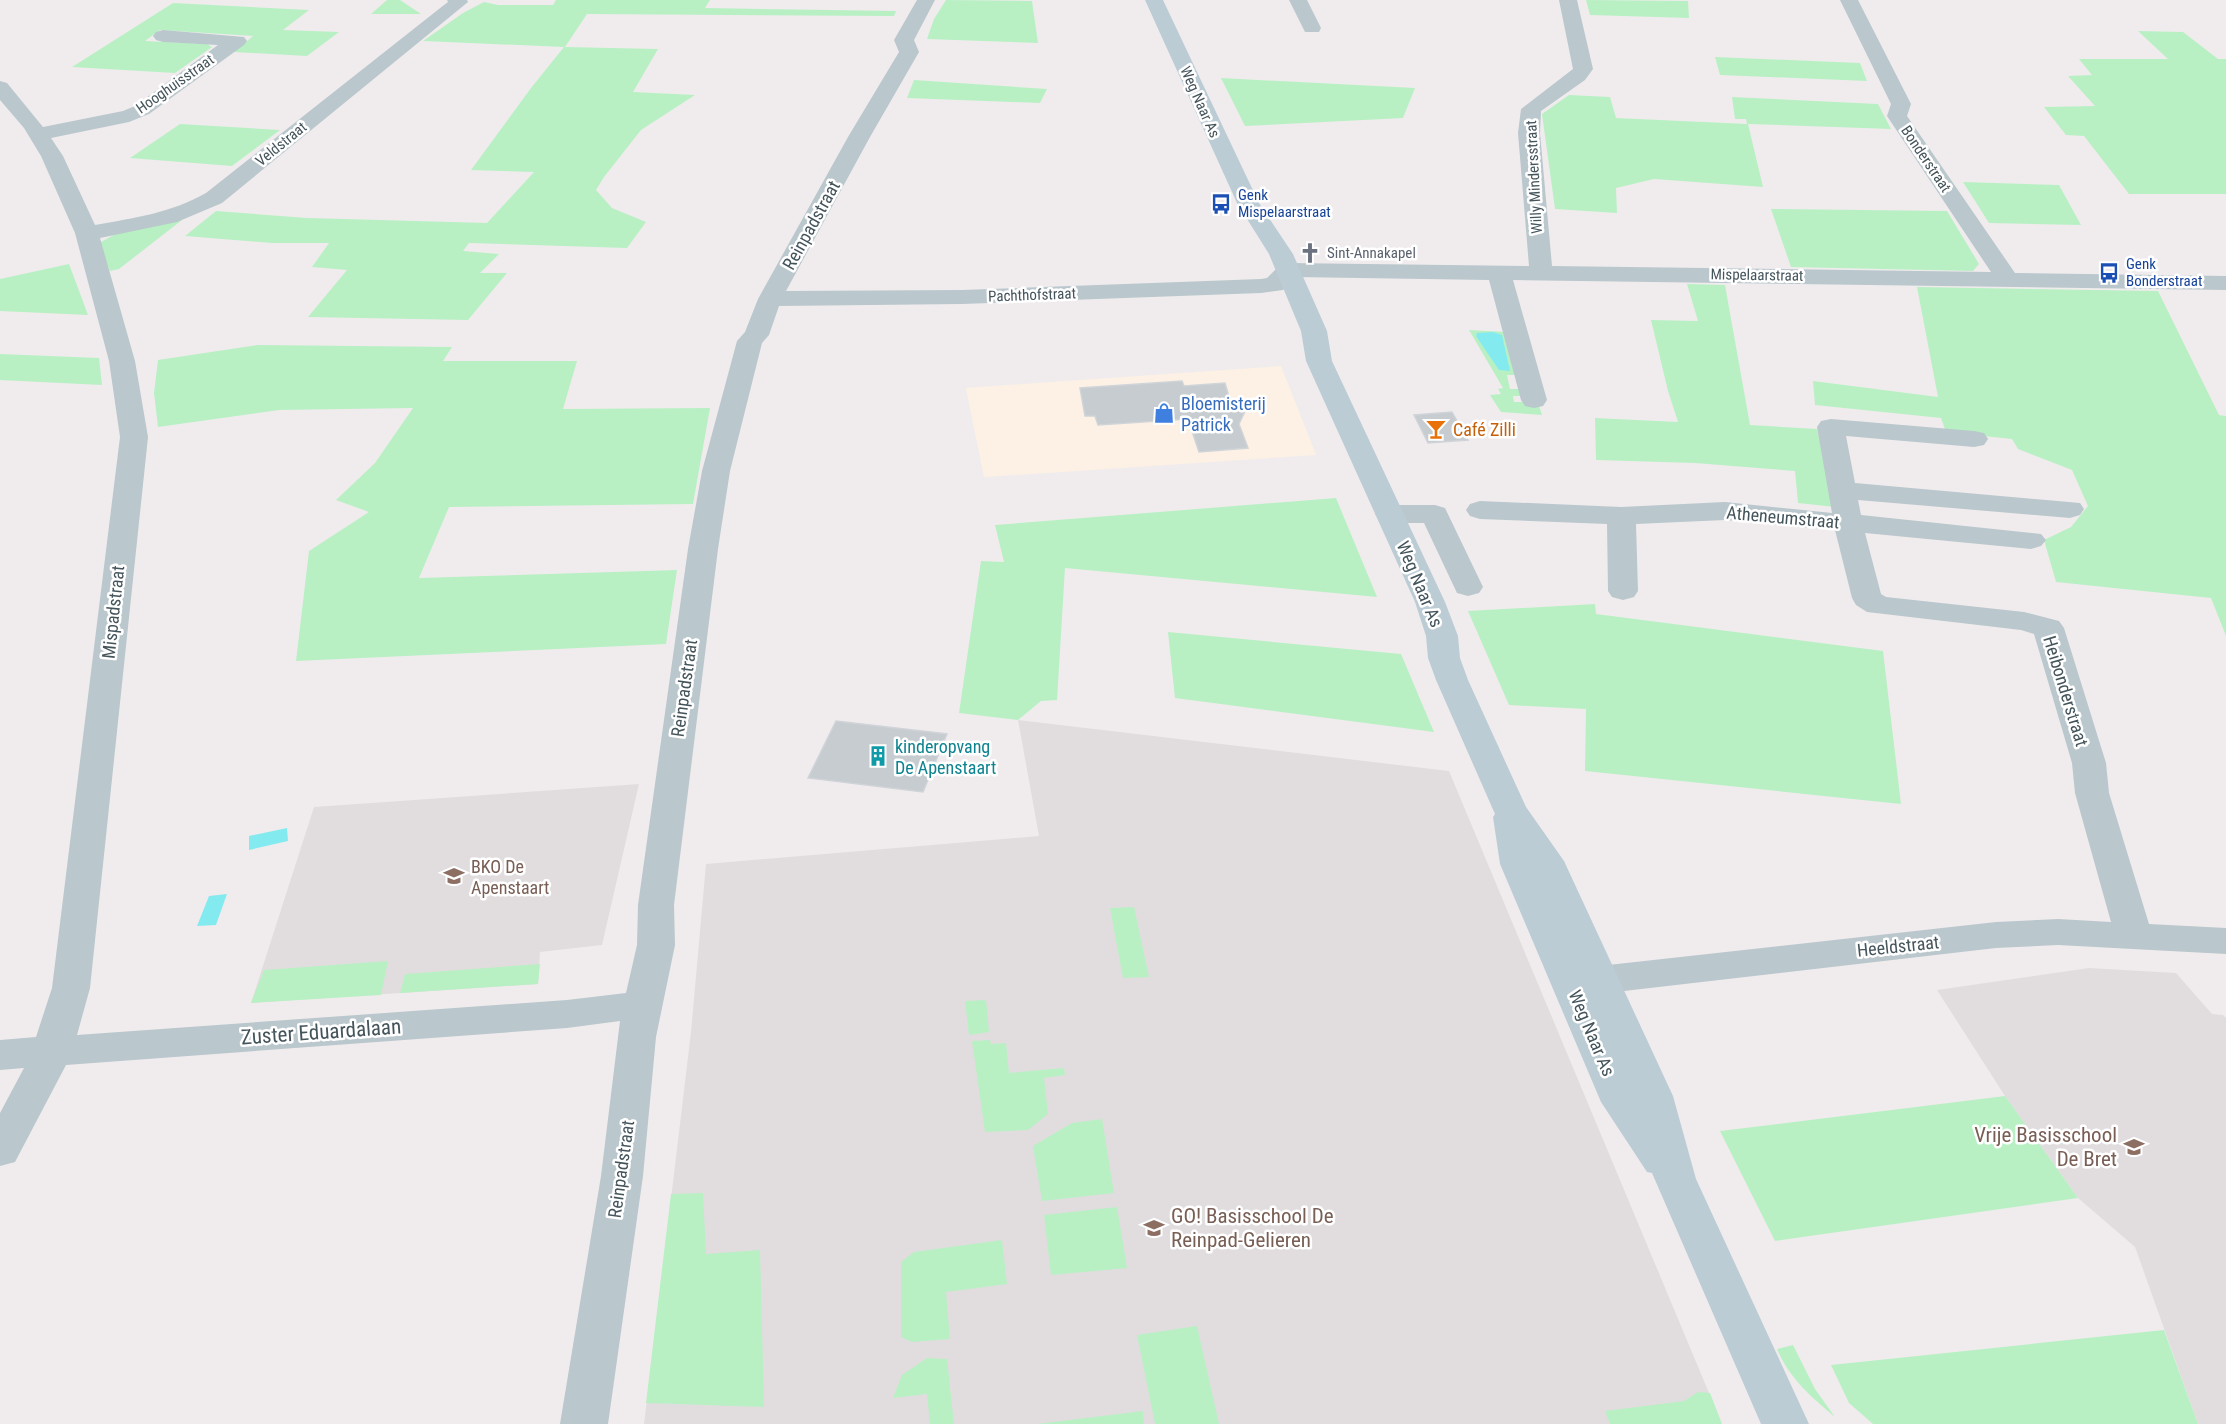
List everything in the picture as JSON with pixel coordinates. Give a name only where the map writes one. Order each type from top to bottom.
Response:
[{"type":"main road","name":"Weg Naar As","points":[[1154,0],[1248,202],[1255,244],[1281,277],[1295,332],[1319,361],[1430,602],[1442,636],[1444,658],[1452,680],[1510,810],[1546,861],[1622,1102],[1675,1179],[1785,1424]]},
{"type":"street","name":"Reinpadstraat","points":[[584,1424],[622,1176],[641,1009],[654,953],[656,905],[703,549],[716,471],[750,341],[756,335],[770,299],[859,137],[909,52],[904,40],[926,0]]},
{"type":"street","points":[[1298,0],[1312,28]]},
{"type":"street","name":"Willy Mindersstraat","points":[[1541,273],[1529,133],[1531,109],[1578,76],[1583,69],[1568,0]]},
{"type":"street","name":"Bonderstraat","points":[[1849,0],[1901,104],[1898,116],[2007,278]]},
{"type":"street","name":"Veldstraat","points":[[427,4],[434,8],[454,4]]},
{"type":"street","name":"Veldstraat","points":[[87,233],[164,219],[194,210],[214,198],[454,4]]},
{"type":"street","name":"Hooghuisstraat","points":[[38,134],[129,116],[142,110],[237,41],[163,36]]},
{"type":"street","name":"Mispadstraat","points":[[0,87],[38,134],[52,156],[87,233],[122,361],[134,437],[71,988],[52,1052],[34,1090],[0,1150]]},
{"type":"street","points":[[1498,273],[1534,400]]},
{"type":"street","name":"Mispelaarstraat","points":[[1281,277],[1541,273],[2007,278],[2226,283]]},
{"type":"street","name":"Pachthofstraat","points":[[770,299],[962,297],[1281,277]]},
{"type":"street","name":"Atheneumstraat","points":[[1480,510],[1621,516],[1725,511],[1848,523],[1831,427],[1974,439]]},
{"type":"street","points":[[1842,490],[2070,510]]},
{"type":"street","points":[[1389,514],[1435,514],[1468,587]]},
{"type":"street","points":[[1621,516],[1623,591]]},
{"type":"street","points":[[1848,523],[2031,540]]},
{"type":"street","name":"Heibonderstraat","points":[[1848,523],[1867,598],[1878,605],[2024,621],[2048,628],[2089,763],[2092,793],[2134,935]]},
{"type":"street","name":"Heeldstraat","points":[[1586,982],[1996,935],[2058,932],[2134,935],[2223,945]]},
{"type":"street","name":"Zuster Eduardalaan","points":[[0,1055],[567,1014],[621,1007],[641,1009]]},
{"type":"shaded area","points":[[1281,366],[1316,455],[984,477],[966,388]]},
{"type":"shaded area","name":"GO! Basisschool De Reinpad-Gelieren","points":[[1018,720],[1449,771],[1722,1424],[644,1424],[691,1032],[706,864],[1039,836]]},
{"type":"shaded area","name":"BKO De Apenstaart","points":[[639,784],[602,945],[540,952],[538,984],[251,1003],[314,807]]},
{"type":"shaded area","name":"Vrije Basisschool De Bret","points":[[2089,968],[2176,973],[2212,1014],[2223,1015],[2226,1018],[2226,1424],[2198,1424],[2135,1247],[2078,1198],[2005,1096],[1937,990]]},
{"type":"green space","points":[[387,0],[400,0],[421,14],[371,14]]},
{"type":"green space","points":[[556,0],[710,0],[705,8],[896,11],[894,16],[587,14],[565,47],[658,49],[633,92],[695,95],[641,130],[596,190],[612,208],[646,222],[627,248],[469,243],[463,251],[499,254],[480,273],[507,273],[468,320],[308,317],[347,270],[312,267],[329,243],[272,243],[185,236],[216,211],[307,218],[487,223],[534,172],[471,170],[564,47],[423,41],[463,13],[484,2],[498,5],[553,5]]},
{"type":"green space","points":[[946,0],[1032,1],[1038,43],[927,39],[934,19]]},
{"type":"green space","points":[[1586,0],[1688,1],[1689,18],[1590,15]]},
{"type":"green space","points":[[173,3],[309,10],[283,30],[339,32],[307,56],[234,52],[253,36],[160,30],[145,41],[207,44],[212,47],[175,73],[72,67]]},
{"type":"green space","points":[[2138,31],[2183,32],[2218,59],[2226,59],[2226,194],[2129,194],[2084,136],[2066,135],[2044,107],[2095,106],[2068,76],[2092,75],[2079,59],[2168,59]]},
{"type":"green space","points":[[1715,57],[1860,63],[1867,81],[1720,75]]},
{"type":"green space","points":[[1221,78],[1415,88],[1403,118],[1245,126]]},
{"type":"green space","points":[[914,80],[1047,89],[1040,103],[907,98]]},
{"type":"green space","points":[[1569,95],[1610,97],[1616,118],[1747,124],[1746,119],[1735,119],[1732,97],[1878,104],[1891,129],[1748,124],[1763,187],[1654,179],[1616,188],[1617,213],[1555,209],[1542,114]]},
{"type":"green space","points":[[180,124],[280,130],[232,166],[130,158]]},
{"type":"green space","points":[[1963,182],[2059,185],[2081,225],[1989,223]]},
{"type":"green space","points":[[1771,209],[1947,211],[1979,264],[1973,271],[1791,267]]},
{"type":"green space","points":[[182,220],[119,269],[110,271],[100,248],[101,242],[121,231]]},
{"type":"green space","points":[[69,264],[88,315],[0,311],[0,279]]},
{"type":"green space","points":[[1687,284],[1725,285],[1750,425],[1817,429],[1835,507],[1798,503],[1795,471],[1695,463],[1596,460],[1595,418],[1678,422],[1651,320],[1698,321]]},
{"type":"green space","points":[[1917,287],[2158,291],[2219,415],[2226,416],[2226,636],[2211,598],[2056,582],[2044,540],[2071,527],[2088,506],[2072,470],[2018,449],[2012,439],[1946,432],[1941,418],[1815,405],[1813,381],[1938,397]]},
{"type":"green space","points":[[1469,330],[1506,332],[1518,375],[1507,375],[1510,389],[1520,389],[1523,396],[1513,396],[1514,402],[1538,402],[1542,415],[1501,412],[1490,395],[1501,394],[1498,389],[1503,388]]},
{"type":"green space","points":[[258,345],[452,347],[443,361],[577,361],[563,409],[710,408],[693,504],[449,507],[419,578],[677,570],[666,644],[296,661],[309,551],[369,512],[336,500],[375,463],[413,408],[279,410],[158,427],[154,393],[158,360]]},
{"type":"green space","points":[[0,354],[99,358],[102,385],[0,380]]},
{"type":"green space","points":[[1336,498],[1377,597],[1065,568],[1057,700],[1041,701],[1018,720],[959,713],[981,561],[1004,562],[995,525]]},
{"type":"green space","points":[[1595,604],[1596,614],[1883,651],[1901,804],[1585,771],[1586,709],[1509,705],[1468,611]]},
{"type":"green space","points":[[1168,632],[1401,654],[1434,732],[1175,698]]},
{"type":"green space","points":[[1134,907],[1149,977],[1123,978],[1110,908]]},
{"type":"green space","points":[[388,961],[381,995],[251,1003],[264,970]]},
{"type":"green space","points":[[540,964],[538,984],[400,993],[405,974]]},
{"type":"green space","points":[[986,1000],[989,1032],[969,1035],[965,1001]]},
{"type":"green space","points":[[990,1040],[991,1044],[1006,1043],[1009,1073],[1064,1068],[1065,1075],[1044,1078],[1048,1114],[1028,1130],[985,1132],[972,1041]]},
{"type":"green space","points":[[2005,1096],[2078,1198],[1775,1241],[1720,1131]]},
{"type":"green space","points":[[1102,1119],[1114,1193],[1042,1201],[1033,1146],[1072,1123]]},
{"type":"green space","points":[[703,1193],[706,1254],[760,1250],[764,1407],[646,1403],[671,1194]]},
{"type":"green space","points":[[1117,1207],[1127,1268],[1051,1275],[1044,1215]]},
{"type":"green space","points":[[1002,1240],[1007,1284],[946,1292],[950,1339],[912,1342],[901,1337],[901,1262],[914,1252]]},
{"type":"green space","points":[[1197,1326],[1219,1424],[1155,1424],[1137,1335]]},
{"type":"green space","points":[[2164,1330],[2198,1424],[1873,1424],[1849,1403],[1831,1365]]},
{"type":"green space","points":[[1793,1345],[1815,1389],[1835,1417],[1801,1386],[1782,1359],[1777,1349]]},
{"type":"green space","points":[[927,1358],[947,1359],[954,1424],[930,1424],[927,1394],[893,1398],[902,1375]]},
{"type":"green space","points":[[1698,1392],[1710,1393],[1722,1424],[1610,1424],[1605,1411],[1684,1401]]},
{"type":"green space","points":[[1143,1411],[1144,1424],[1037,1424]]},
{"type":"water","points":[[1493,332],[1502,335],[1510,371],[1499,370],[1476,336],[1477,333]]},
{"type":"water","points":[[287,828],[288,841],[249,850],[249,836]]},
{"type":"water","points":[[227,894],[216,925],[197,926],[209,896]]},
{"type":"building","name":"Bloemisterij Patrick","points":[[1182,381],[1184,386],[1225,383],[1232,407],[1246,409],[1239,424],[1248,448],[1199,452],[1188,419],[1098,425],[1095,416],[1085,416],[1080,388]]},
{"type":"building","name":"Café Zilli","points":[[1452,412],[1468,440],[1428,443],[1414,415]]},
{"type":"building","name":"kinderopvang De Apenstaart","points":[[836,721],[947,734],[923,792],[808,778]]},
{"type":"place","name":"Genk Mispelaarstraat","points":[[1221,204]]},
{"type":"place","name":"Sint-Annakapel","points":[[1310,253]]},
{"type":"place","name":"Genk Bonderstraat","points":[[2109,273]]},
{"type":"place","name":"Bloemisterij Patrick","points":[[1164,413]]},
{"type":"place","name":"Café Zilli","points":[[1436,429]]},
{"type":"place","name":"kinderopvang De Apenstaart","points":[[878,756]]},
{"type":"place","name":"BKO De Apenstaart","points":[[454,876]]},
{"type":"place","name":"Vrije Basisschool De Bret","points":[[2134,1147]]},
{"type":"place","name":"GO! Basisschool De Reinpad-Gelieren","points":[[1154,1228]]}]
